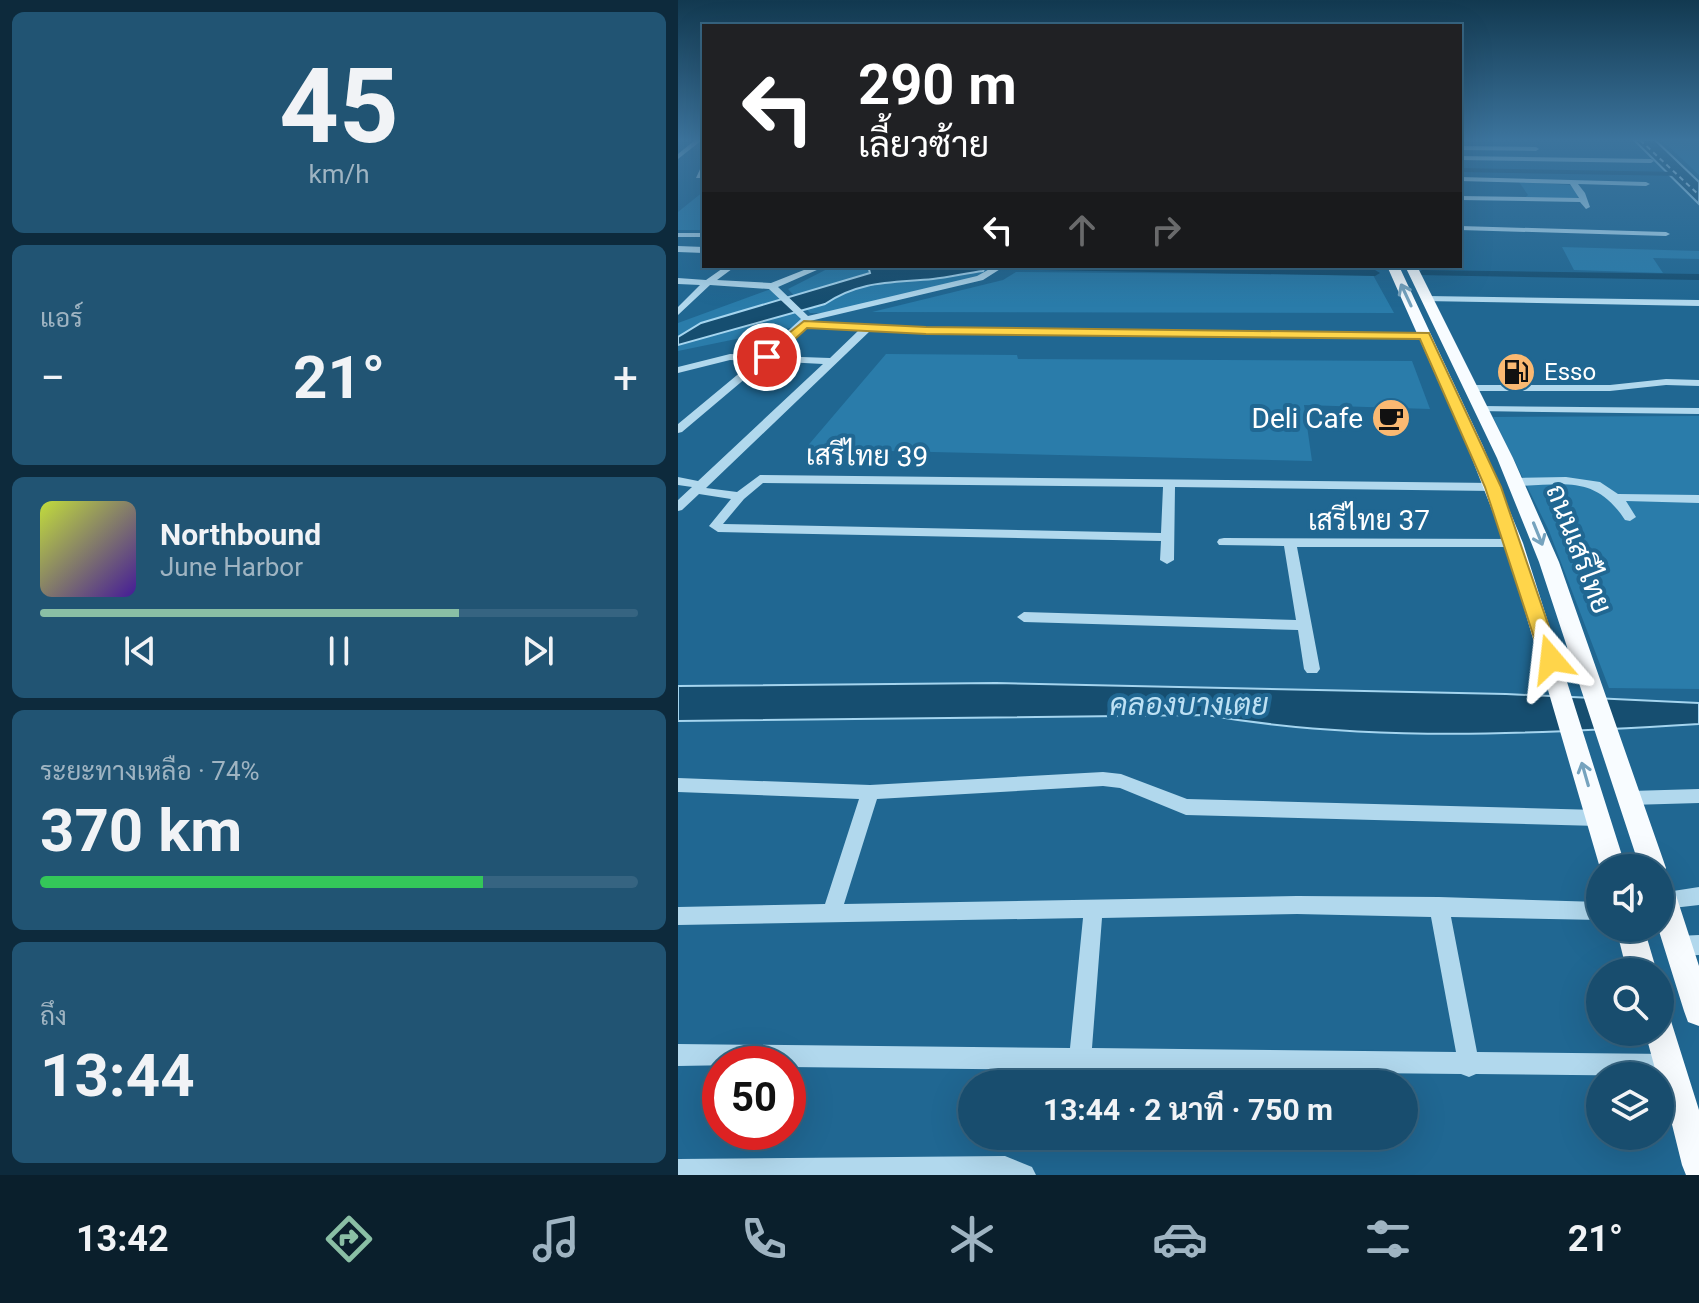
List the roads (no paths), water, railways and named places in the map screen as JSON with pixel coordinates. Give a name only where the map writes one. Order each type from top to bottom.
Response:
[{"type":"main road","name":"ถนนเสรีไทย","points":[[1394,268],[1493,487],[1514,543],[1609,854]]},
{"type":"main road","name":"ถนนเสรีไทย","points":[[1412,268],[1516,482],[1592,682],[1648,854]]},
{"type":"main road","points":[[1443,375],[1468,381]]},
{"type":"main road","points":[[1674,918],[1688,945],[1699,1011]]},
{"type":"main road","points":[[1674,1082],[1699,1165]]},
{"type":"street","points":[[1462,198],[1584,203],[1582,195]]},
{"type":"street","points":[[1462,229],[1665,235]]},
{"type":"street","points":[[678,235],[702,235]]},
{"type":"street","points":[[678,249],[702,250]]},
{"type":"street","points":[[678,312],[707,283],[729,268]]},
{"type":"street","points":[[678,281],[776,290],[818,268]]},
{"type":"street","points":[[678,430],[767,357],[803,319],[998,269]]},
{"type":"street","points":[[776,290],[803,319],[867,328],[1425,336]]},
{"type":"street","points":[[1427,299],[1699,303]]},
{"type":"street","points":[[678,507],[867,328]]},
{"type":"street","points":[[678,370],[730,357],[831,361]]},
{"type":"street","points":[[1468,381],[1610,388],[1666,382],[1699,383]]},
{"type":"street","points":[[1481,409],[1699,411]]},
{"type":"street","name":"เสรีไทย 39","points":[[1168,537],[739,529],[715,526],[740,496],[760,479],[1493,487]]},
{"type":"street","points":[[678,481],[740,496]]},
{"type":"street","points":[[1516,482],[1595,483],[1620,497],[1699,499]]},
{"type":"street","points":[[1167,560],[1169,484]]},
{"type":"street","points":[[1620,497],[1630,517]]},
{"type":"street","name":"เสรีไทย 37","points":[[1224,542],[1290,545],[1514,543]]},
{"type":"street","points":[[1290,545],[1312,669]]},
{"type":"street","points":[[1024,617],[1304,625]]},
{"type":"street","points":[[678,785],[870,792],[1103,779],[1121,781],[1186,807],[1598,818]]},
{"type":"street","points":[[831,914],[870,792]]},
{"type":"street","points":[[1630,798],[1699,796]]},
{"type":"street","points":[[1674,895],[1699,896]]},
{"type":"street","points":[[678,916],[1297,905],[1586,911]]},
{"type":"street","points":[[1439,906],[1469,1066]]},
{"type":"street","points":[[1080,1062],[1093,911]]},
{"type":"street","points":[[678,1055],[1586,1065]]},
{"type":"street","points":[[678,1171],[1005,1168],[1024,1175]]},
{"type":"water","points":[[1690,195],[1699,195],[1699,204]]},
{"type":"water","points":[[869,268],[985,268],[983,271],[933,279],[864,287],[825,304],[678,345],[678,337],[701,323],[870,273]]},
{"type":"water","name":"คลองบางเตย","points":[[996,683],[1506,694],[1699,703],[1699,724],[1452,734],[1328,730],[1206,715],[678,721],[678,686]]},
{"type":"waterway","points":[[1099,268],[1375,273]]},
{"type":"waterway","points":[[1422,273],[1699,277]]},
{"type":"place","name":"Esso","points":[[1516,372]]},
{"type":"place","name":"Deli Cafe","points":[[1391,418]]}]
